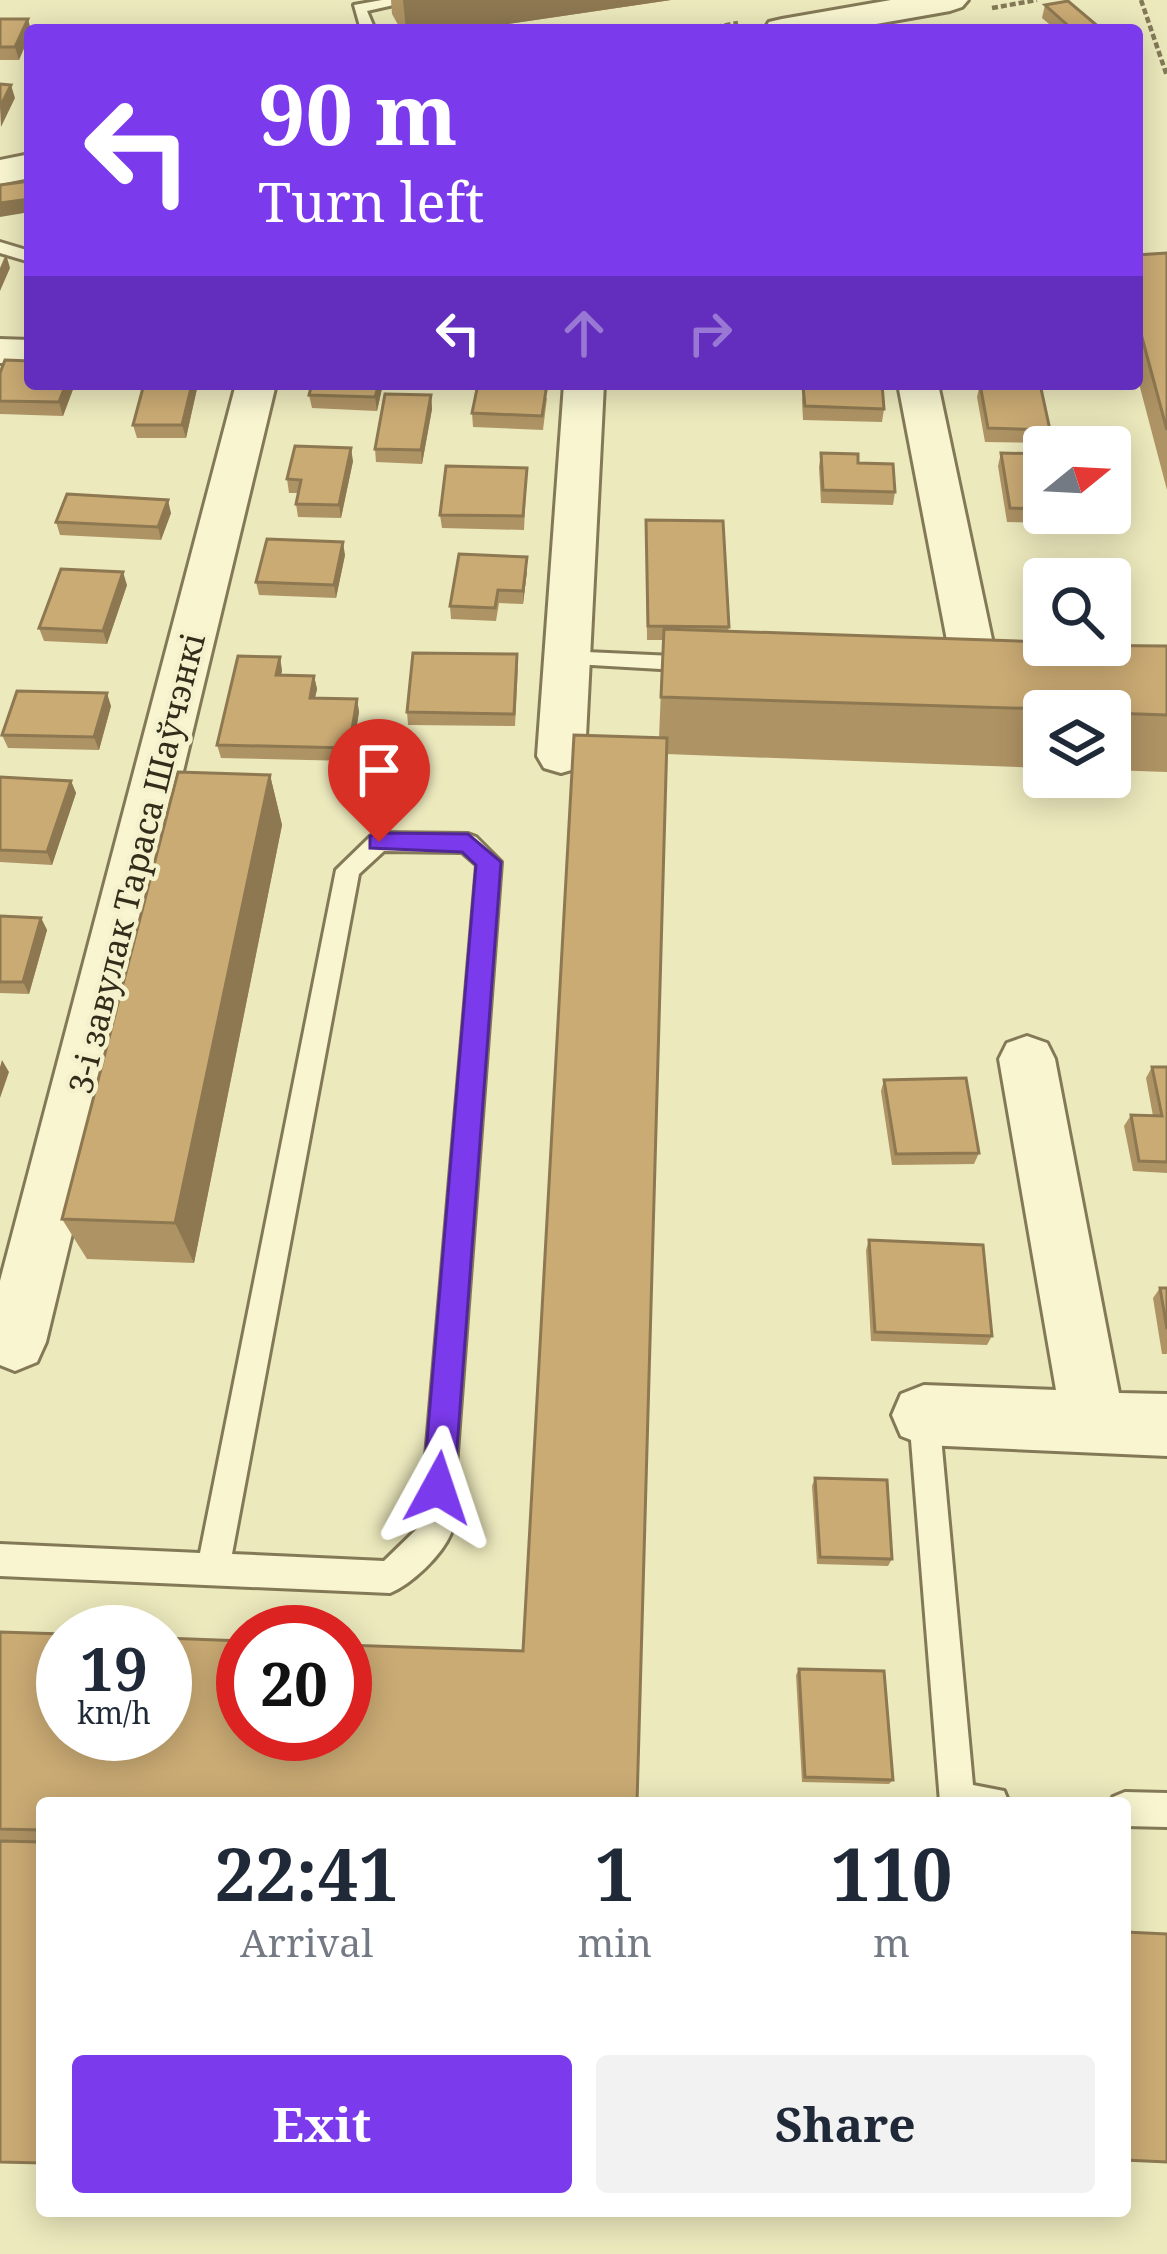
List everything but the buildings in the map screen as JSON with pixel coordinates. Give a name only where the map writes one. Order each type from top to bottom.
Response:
[{"type":"street","points":[[816,24],[950,0]]},
{"type":"street","name":"3-і завулак Тараса Шаўчэнкі","points":[[16,1342],[254,390]]},
{"type":"street","points":[[561,756],[584,390]]},
{"type":"street","points":[[919,390],[978,677]]},
{"type":"street","points":[[1027,1059],[1093,1421]]},
{"type":"street","points":[[924,1415],[1167,1425]]},
{"type":"lane","points":[[365,24],[358,8],[409,0]]},
{"type":"lane","points":[[566,658],[726,666]]},
{"type":"lane","points":[[0,1560],[390,1577],[435,1533],[489,862],[468,843],[379,842],[348,870],[213,1568]]},
{"type":"lane","points":[[924,1415],[957,1797]]},
{"type":"lane","points":[[1131,1808],[1167,1810]]},
{"type":"path","points":[[1141,0],[1167,76]]},
{"type":"route","points":[[379,842],[468,843],[489,862],[438,1488]]}]
